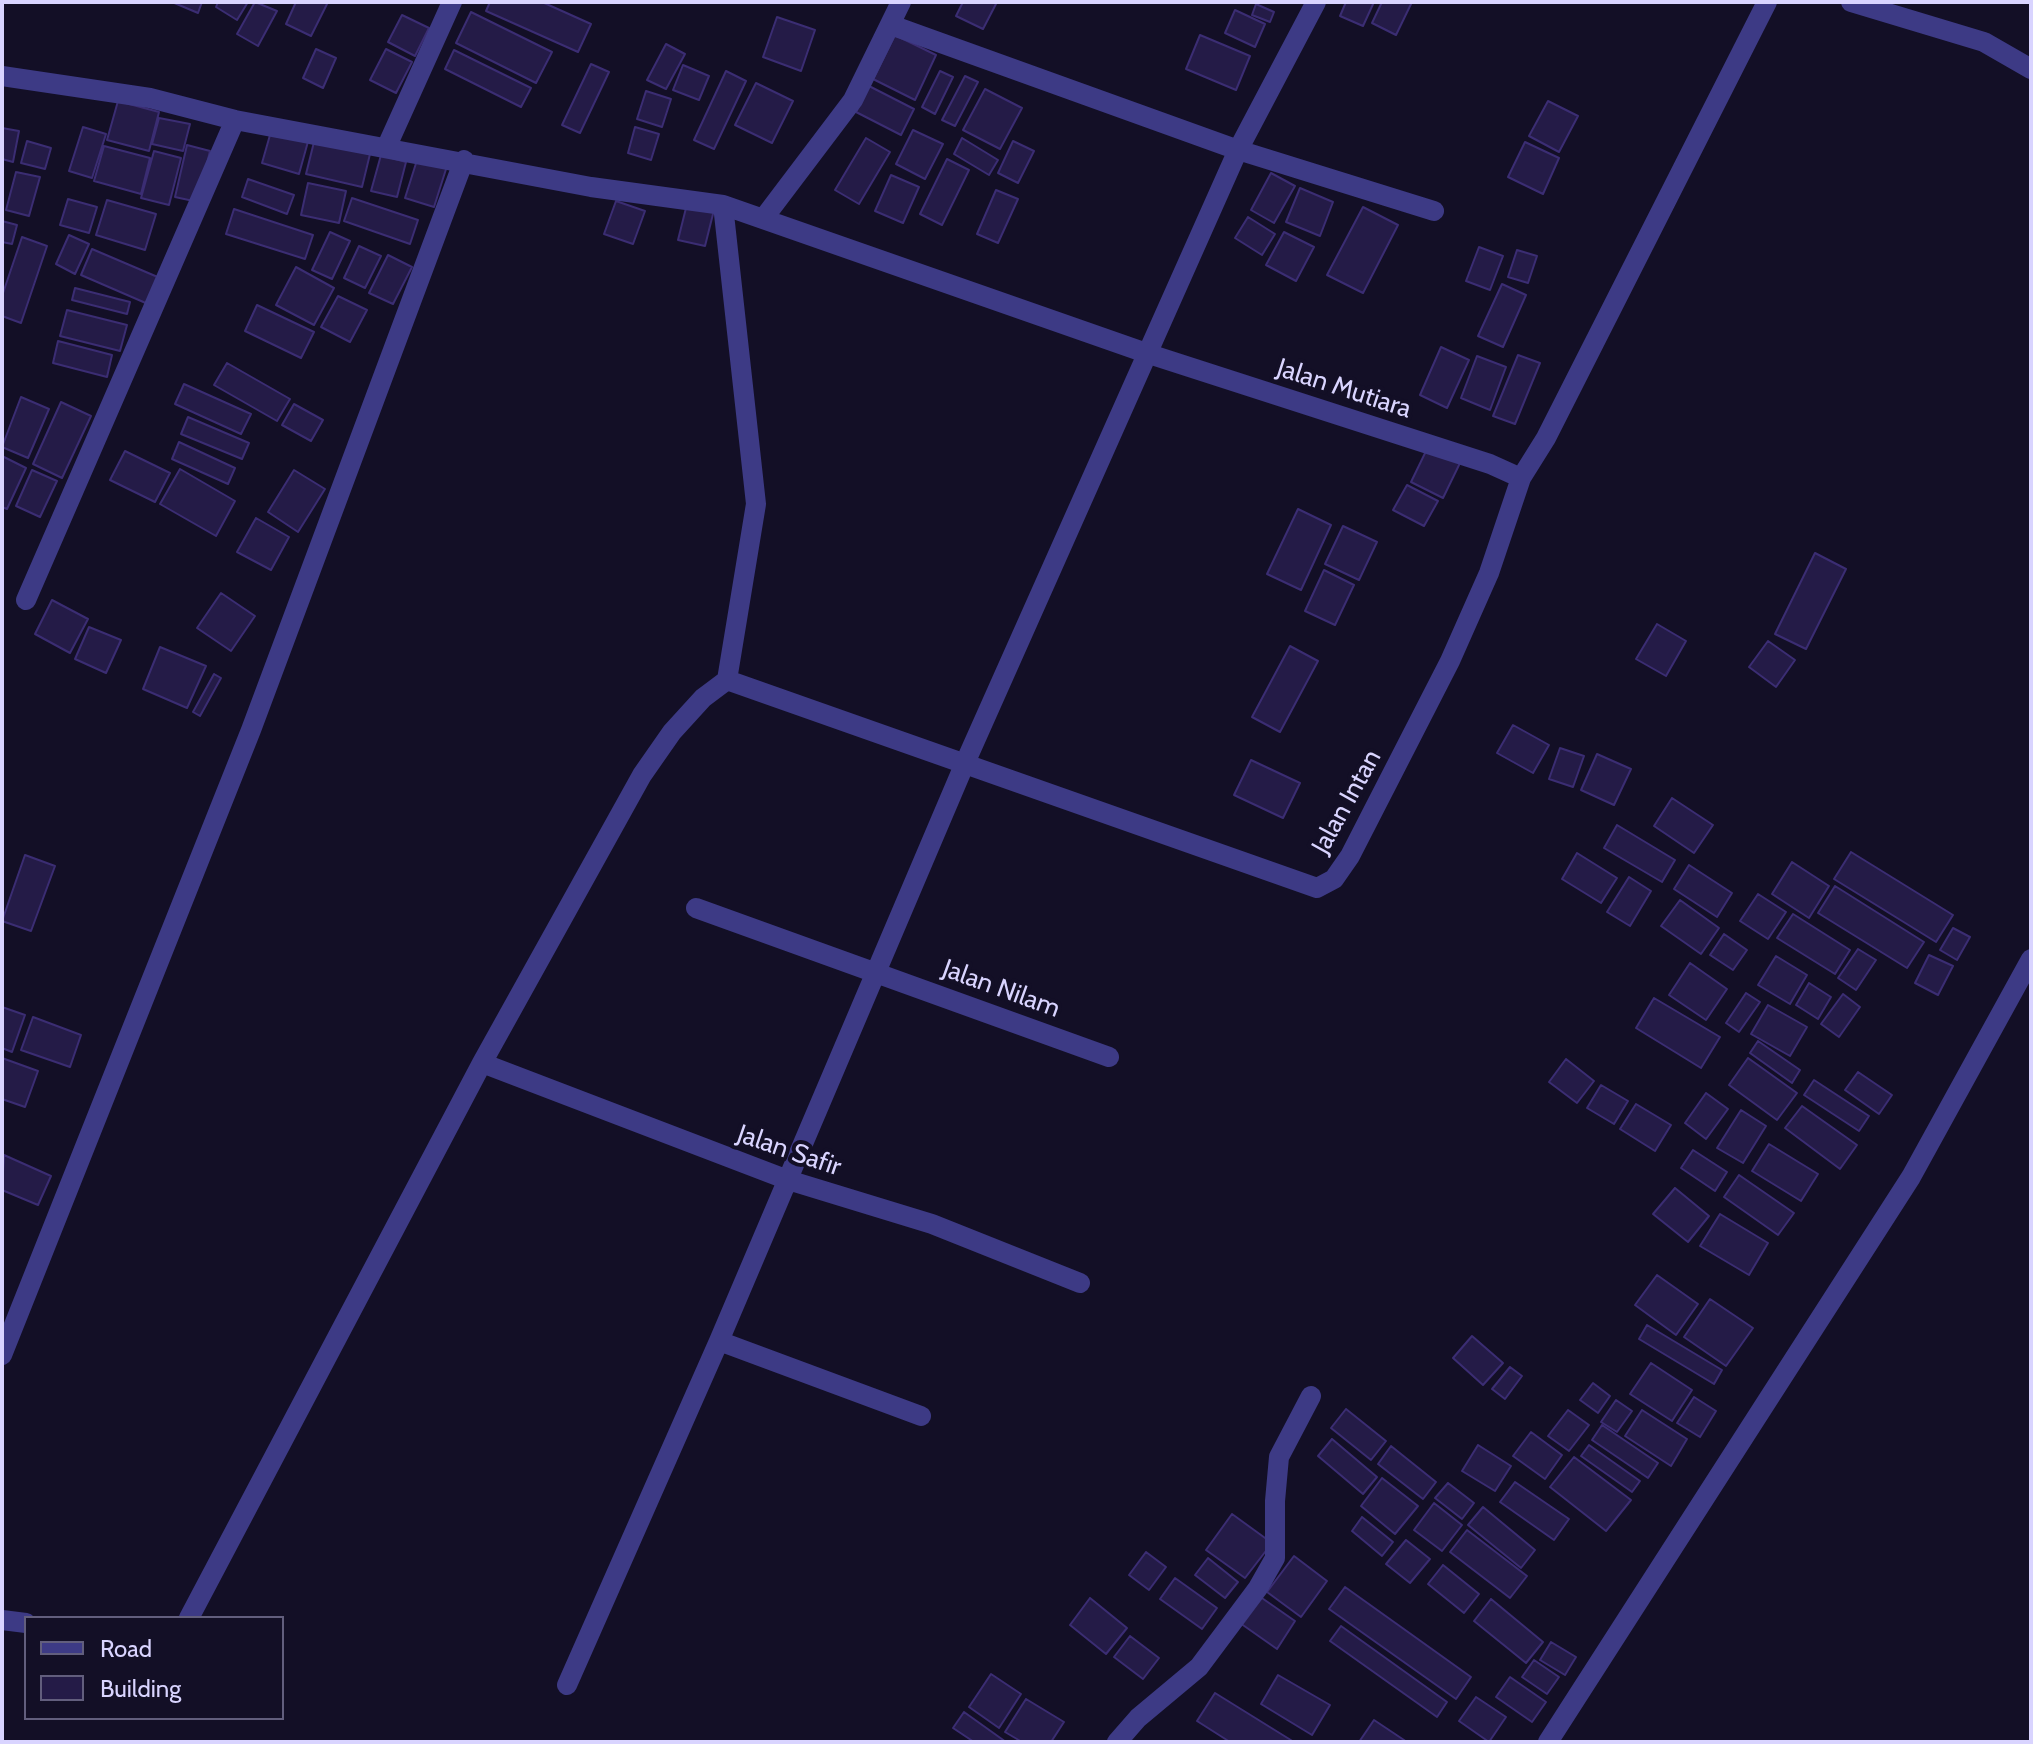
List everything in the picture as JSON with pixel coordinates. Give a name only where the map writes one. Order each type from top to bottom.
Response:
[{"type":"street","points":[[387,146],[452,2]]},
{"type":"street","points":[[763,219],[853,100],[901,2]]},
{"type":"street","points":[[567,1685],[719,1341],[965,763],[1238,150],[1316,2]]},
{"type":"street","points":[[1521,478],[1546,438],[1767,2]]},
{"type":"street","points":[[1851,2],[1984,42],[2031,69]]},
{"type":"street","points":[[891,25],[1238,150],[1434,211]]},
{"type":"street","name":"Jalan Mutiara","points":[[2,76],[150,98],[235,120],[464,160],[591,187],[723,205],[1149,354],[1490,464],[1521,478]]},
{"type":"street","points":[[26,600],[235,120]]},
{"type":"street","points":[[2,1355],[251,730],[464,160]]},
{"type":"street","points":[[190,1616],[482,1063],[642,775],[672,732],[703,698],[727,680],[756,504],[723,205]]},
{"type":"street","name":"Jalan Intan","points":[[965,763],[1317,888],[1334,879],[1350,856],[1421,721],[1489,573],[1521,478]]},
{"type":"street","points":[[727,680],[965,763]]},
{"type":"street","name":"Jalan Nilam","points":[[696,908],[875,970],[1109,1057]]},
{"type":"street","points":[[1548,1742],[1911,1177],[2031,959]]},
{"type":"street","name":"Jalan Safir","points":[[482,1063],[788,1180],[932,1224],[1080,1283]]},
{"type":"street","points":[[719,1341],[921,1416]]},
{"type":"street","points":[[1117,1742],[1138,1718],[1199,1667],[1258,1588],[1275,1558],[1279,1457],[1311,1396]]},
{"type":"street","points":[[2,1620],[24,1623]]},
{"type":"building","points":[[172,2],[202,2],[198,13]]},
{"type":"building","points":[[218,2],[248,2],[237,20],[216,7]]},
{"type":"building","points":[[255,2],[277,11],[258,46],[237,34]]},
{"type":"building","points":[[296,2],[328,2],[311,36],[286,24]]},
{"type":"building","points":[[490,2],[542,2],[591,24],[578,52],[486,11]]},
{"type":"building","points":[[963,2],[997,2],[983,29],[956,16]]},
{"type":"building","points":[[1346,2],[1374,2],[1363,26],[1340,16]]},
{"type":"building","points":[[1382,2],[1412,2],[1396,35],[1372,23]]},
{"type":"building","points":[[1256,4],[1274,12],[1270,22],[1252,15]]},
{"type":"building","points":[[1235,10],[1265,24],[1255,47],[1225,33]]},
{"type":"building","points":[[471,12],[552,52],[536,83],[456,43]]},
{"type":"building","points":[[402,15],[429,28],[415,56],[388,42]]},
{"type":"building","points":[[777,17],[815,30],[801,71],[763,57]]},
{"type":"building","points":[[895,35],[936,55],[915,100],[873,79]]},
{"type":"building","points":[[1200,35],[1250,56],[1236,90],[1186,69]]},
{"type":"building","points":[[666,44],[685,54],[666,89],[647,80]]},
{"type":"building","points":[[316,49],[336,58],[323,88],[303,78]]},
{"type":"building","points":[[386,49],[412,62],[396,93],[370,80]]},
{"type":"building","points":[[454,50],[531,88],[521,107],[445,69]]},
{"type":"building","points":[[591,64],[609,72],[580,133],[562,125]]},
{"type":"building","points":[[683,65],[709,76],[699,100],[673,90]]},
{"type":"building","points":[[726,71],[746,81],[714,149],[694,140]]},
{"type":"building","points":[[940,71],[953,77],[935,114],[922,107]]},
{"type":"building","points":[[965,76],[978,82],[955,126],[942,120]]},
{"type":"building","points":[[756,83],[793,101],[772,143],[735,125]]},
{"type":"building","points":[[869,86],[914,109],[901,135],[856,112]]},
{"type":"building","points":[[985,89],[1022,108],[1000,149],[963,130]]},
{"type":"building","points":[[646,91],[671,99],[662,127],[637,119]]},
{"type":"building","points":[[118,101],[159,112],[149,151],[107,140]]},
{"type":"building","points":[[1548,101],[1578,116],[1559,152],[1529,136]]},
{"type":"building","points":[[159,118],[190,124],[183,151],[152,144]]},
{"type":"building","points":[[83,127],[106,134],[92,178],[69,171]]},
{"type":"building","points":[[635,127],[659,134],[651,160],[628,153]]},
{"type":"building","points":[[2,128],[19,131],[13,162],[2,159]]},
{"type":"building","points":[[272,128],[309,138],[299,174],[262,163]]},
{"type":"building","points":[[913,130],[943,144],[925,179],[896,164]]},
{"type":"building","points":[[866,138],[890,152],[859,204],[835,190]]},
{"type":"building","points":[[962,138],[998,160],[989,175],[954,154]]},
{"type":"building","points":[[27,141],[51,148],[45,169],[21,163]]},
{"type":"building","points":[[1013,141],[1034,151],[1018,183],[998,173]]},
{"type":"building","points":[[314,142],[370,154],[362,187],[306,174]]},
{"type":"building","points":[[1525,142],[1559,158],[1543,194],[1508,177]]},
{"type":"building","points":[[187,145],[210,151],[198,202],[175,197]]},
{"type":"building","points":[[104,146],[150,158],[141,194],[94,181]]},
{"type":"building","points":[[154,151],[181,158],[169,205],[141,198]]},
{"type":"building","points":[[381,155],[406,162],[397,197],[371,191]]},
{"type":"building","points":[[418,157],[447,166],[434,207],[405,198]]},
{"type":"building","points":[[947,159],[969,170],[942,225],[920,214]]},
{"type":"building","points":[[16,172],[40,177],[29,216],[6,210]]},
{"type":"building","points":[[1271,173],[1295,186],[1274,223],[1251,210]]},
{"type":"building","points":[[891,175],[919,187],[903,223],[875,211]]},
{"type":"building","points":[[248,179],[294,195],[287,214],[242,197]]},
{"type":"building","points":[[308,183],[346,191],[339,223],[301,215]]},
{"type":"building","points":[[1300,188],[1333,202],[1320,236],[1286,222]]},
{"type":"building","points":[[996,190],[1018,199],[998,243],[977,234]]},
{"type":"building","points":[[352,198],[418,220],[410,244],[344,221]]},
{"type":"building","points":[[68,199],[97,207],[89,233],[60,225]]},
{"type":"building","points":[[107,200],[156,214],[145,250],[96,235]]},
{"type":"building","points":[[616,201],[645,211],[633,244],[604,234]]},
{"type":"building","points":[[687,204],[714,210],[705,246],[678,240]]},
{"type":"building","points":[[1363,207],[1398,225],[1363,293],[1327,275]]},
{"type":"building","points":[[234,209],[313,235],[305,259],[226,234]]},
{"type":"building","points":[[1248,217],[1275,234],[1262,255],[1235,238]]},
{"type":"building","points":[[2,221],[17,225],[12,244],[2,242]]},
{"type":"building","points":[[330,232],[350,241],[332,279],[312,270]]},
{"type":"building","points":[[1284,232],[1314,247],[1296,281],[1266,265]]},
{"type":"building","points":[[69,235],[89,244],[75,274],[56,264]]},
{"type":"building","points":[[22,237],[47,246],[21,323],[2,316],[2,296]]},
{"type":"building","points":[[359,246],[381,256],[365,288],[344,278]]},
{"type":"building","points":[[1479,247],[1503,256],[1490,290],[1466,281]]},
{"type":"building","points":[[92,249],[160,278],[148,304],[81,275]]},
{"type":"building","points":[[1517,250],[1537,256],[1528,283],[1508,277]]},
{"type":"building","points":[[388,255],[412,267],[393,304],[369,293]]},
{"type":"building","points":[[296,267],[334,288],[314,325],[276,305]]},
{"type":"building","points":[[1502,284],[1526,295],[1503,347],[1478,336]]},
{"type":"building","points":[[75,288],[130,302],[127,314],[72,300]]},
{"type":"building","points":[[338,296],[367,310],[350,342],[321,327]]},
{"type":"building","points":[[257,305],[314,332],[301,358],[245,331]]},
{"type":"building","points":[[67,310],[127,325],[120,351],[60,336]]},
{"type":"building","points":[[58,341],[112,355],[107,377],[53,363]]},
{"type":"building","points":[[1441,347],[1469,360],[1447,408],[1420,395]]},
{"type":"building","points":[[1518,355],[1540,363],[1515,424],[1493,416]]},
{"type":"building","points":[[1477,356],[1506,367],[1490,410],[1461,398]]},
{"type":"building","points":[[227,363],[290,399],[277,421],[214,385]]},
{"type":"building","points":[[184,384],[251,414],[241,434],[175,404]]},
{"type":"building","points":[[21,397],[49,409],[28,458],[2,447]]},
{"type":"building","points":[[61,402],[91,416],[62,478],[33,464]]},
{"type":"building","points":[[294,404],[323,420],[311,441],[282,425]]},
{"type":"building","points":[[188,417],[249,443],[242,459],[181,434]]},
{"type":"building","points":[[179,442],[235,468],[228,484],[172,459]]},
{"type":"building","points":[[1428,447],[1460,463],[1443,498],[1411,482]]},
{"type":"building","points":[[125,451],[170,473],[155,502],[110,480]]},
{"type":"building","points":[[2,456],[26,468],[7,509],[2,507]]},
{"type":"building","points":[[180,469],[235,501],[216,536],[160,504]]},
{"type":"building","points":[[32,470],[57,481],[40,517],[16,506]]},
{"type":"building","points":[[294,470],[325,489],[298,532],[268,512]]},
{"type":"building","points":[[1407,485],[1438,501],[1424,526],[1393,510]]},
{"type":"building","points":[[1298,509],[1331,525],[1301,590],[1267,574]]},
{"type":"building","points":[[256,518],[289,537],[271,570],[237,552]]},
{"type":"building","points":[[1343,526],[1377,542],[1359,580],[1325,564]]},
{"type":"building","points":[[1815,553],[1846,569],[1806,649],[1775,634]]},
{"type":"building","points":[[1324,570],[1354,585],[1335,625],[1305,611]]},
{"type":"building","points":[[221,593],[255,616],[231,651],[197,628]]},
{"type":"building","points":[[52,600],[88,619],[70,653],[35,634]]},
{"type":"building","points":[[1657,624],[1686,641],[1666,676],[1636,659]]},
{"type":"building","points":[[89,627],[121,640],[106,673],[75,659]]},
{"type":"building","points":[[1768,641],[1795,660],[1776,687],[1749,667]]},
{"type":"building","points":[[1290,646],[1318,661],[1280,732],[1252,717]]},
{"type":"building","points":[[160,647],[206,666],[187,708],[143,689]]},
{"type":"building","points":[[214,674],[221,678],[200,716],[193,712]]},
{"type":"building","points":[[1513,725],[1549,745],[1533,773],[1497,753]]},
{"type":"building","points":[[1560,748],[1584,756],[1573,787],[1549,779]]},
{"type":"building","points":[[1597,754],[1631,769],[1614,805],[1581,790]]},
{"type":"building","points":[[1251,760],[1300,783],[1283,818],[1234,795]]},
{"type":"building","points":[[1672,798],[1713,825],[1694,853],[1654,826]]},
{"type":"building","points":[[1617,825],[1675,860],[1662,882],[1604,848]]},
{"type":"building","points":[[1851,852],[1953,915],[1936,942],[1834,879]]},
{"type":"building","points":[[1577,853],[1617,878],[1601,903],[1562,879]]},
{"type":"building","points":[[25,855],[55,866],[31,931],[2,921]]},
{"type":"building","points":[[1792,862],[1829,886],[1809,918],[1772,894]]},
{"type":"building","points":[[1689,865],[1732,893],[1717,917],[1674,889]]},
{"type":"building","points":[[1629,877],[1651,891],[1630,926],[1607,912]]},
{"type":"building","points":[[1835,886],[1924,942],[1907,968],[1818,913]]},
{"type":"building","points":[[1758,894],[1786,912],[1768,939],[1740,921]]},
{"type":"building","points":[[1680,900],[1719,928],[1701,954],[1661,926]]},
{"type":"building","points":[[1793,914],[1850,950],[1835,974],[1777,938]]},
{"type":"building","points":[[1953,928],[1970,937],[1957,960],[1940,950]]},
{"type":"building","points":[[1724,934],[1747,950],[1733,970],[1710,955]]},
{"type":"building","points":[[1858,949],[1876,960],[1856,990],[1838,978]]},
{"type":"building","points":[[1929,955],[1953,966],[1938,995],[1915,983]]},
{"type":"building","points":[[1776,956],[1807,975],[1790,1004],[1758,985]]},
{"type":"building","points":[[1690,963],[1727,989],[1706,1020],[1669,995]]},
{"type":"building","points":[[1809,983],[1831,997],[1818,1019],[1796,1005]]},
{"type":"building","points":[[1746,993],[1760,1002],[1739,1032],[1726,1023]]},
{"type":"building","points":[[1843,994],[1860,1007],[1839,1037],[1821,1024]]},
{"type":"building","points":[[1654,998],[1720,1037],[1701,1068],[1636,1028]]},
{"type":"building","points":[[1768,1005],[1807,1027],[1790,1056],[1751,1034]]},
{"type":"building","points":[[2,1007],[25,1015],[12,1052],[2,1048]]},
{"type":"building","points":[[33,1017],[81,1035],[70,1067],[21,1050]]},
{"type":"building","points":[[1758,1041],[1800,1070],[1792,1083],[1750,1053]]},
{"type":"building","points":[[2,1058],[38,1071],[25,1107],[2,1099]]},
{"type":"building","points":[[1748,1058],[1797,1093],[1777,1120],[1729,1085]]},
{"type":"building","points":[[1566,1059],[1594,1081],[1577,1103],[1549,1082]]},
{"type":"building","points":[[1858,1072],[1892,1095],[1879,1114],[1845,1090]]},
{"type":"building","points":[[1814,1080],[1869,1116],[1859,1131],[1804,1095]]},
{"type":"building","points":[[1601,1085],[1628,1101],[1614,1124],[1587,1108]]},
{"type":"building","points":[[1706,1093],[1728,1109],[1706,1139],[1685,1123]]},
{"type":"building","points":[[1636,1104],[1671,1125],[1655,1151],[1620,1129]]},
{"type":"building","points":[[1802,1106],[1857,1145],[1840,1169],[1785,1128]]},
{"type":"building","points":[[1741,1110],[1766,1126],[1743,1163],[1717,1148]]},
{"type":"building","points":[[1769,1144],[1818,1174],[1801,1201],[1752,1171]]},
{"type":"building","points":[[1693,1150],[1727,1172],[1715,1191],[1681,1168]]},
{"type":"building","points":[[4,1155],[51,1176],[38,1205],[2,1190]]},
{"type":"building","points":[[1739,1175],[1794,1213],[1778,1235],[1724,1197]]},
{"type":"building","points":[[1675,1188],[1709,1216],[1688,1242],[1653,1214]]},
{"type":"building","points":[[1720,1214],[1768,1243],[1749,1275],[1700,1246]]},
{"type":"building","points":[[1657,1275],[1698,1304],[1676,1335],[1635,1305]]},
{"type":"building","points":[[1710,1299],[1753,1328],[1726,1366],[1684,1337]]},
{"type":"building","points":[[1647,1325],[1722,1370],[1714,1384],[1639,1339]]},
{"type":"building","points":[[1472,1336],[1503,1363],[1483,1385],[1453,1358]]},
{"type":"building","points":[[1651,1363],[1692,1390],[1672,1421],[1630,1394]]},
{"type":"building","points":[[1510,1367],[1522,1376],[1505,1399],[1492,1389]]},
{"type":"building","points":[[1593,1383],[1610,1396],[1598,1413],[1580,1400]]},
{"type":"building","points":[[1694,1397],[1716,1411],[1700,1437],[1677,1423]]},
{"type":"building","points":[[1616,1400],[1632,1411],[1617,1432],[1601,1422]]},
{"type":"building","points":[[1346,1409],[1386,1441],[1371,1460],[1331,1428]]},
{"type":"building","points":[[1568,1410],[1589,1425],[1569,1451],[1548,1436]]},
{"type":"building","points":[[1642,1410],[1687,1439],[1671,1466],[1625,1436]]},
{"type":"building","points":[[1602,1425],[1658,1463],[1648,1478],[1592,1440]]},
{"type":"building","points":[[1531,1432],[1562,1455],[1545,1479],[1513,1456]]},
{"type":"building","points":[[1332,1439],[1377,1477],[1363,1494],[1318,1456]]},
{"type":"building","points":[[1478,1445],[1511,1466],[1495,1491],[1462,1471]]},
{"type":"building","points":[[1589,1445],[1640,1481],[1632,1492],[1581,1456]]},
{"type":"building","points":[[1391,1446],[1436,1482],[1423,1499],[1378,1464]]},
{"type":"building","points":[[1574,1457],[1631,1500],[1606,1531],[1550,1487]]},
{"type":"building","points":[[1382,1478],[1418,1506],[1395,1534],[1361,1506]]},
{"type":"building","points":[[1515,1482],[1569,1519],[1554,1540],[1500,1502]]},
{"type":"building","points":[[1448,1483],[1474,1503],[1462,1519],[1435,1498]]},
{"type":"building","points":[[1434,1503],[1462,1525],[1442,1551],[1414,1530]]},
{"type":"building","points":[[1483,1507],[1535,1550],[1521,1568],[1468,1525]]},
{"type":"building","points":[[1232,1514],[1272,1543],[1245,1578],[1206,1550]]},
{"type":"building","points":[[1362,1517],[1393,1542],[1382,1556],[1352,1531]]},
{"type":"building","points":[[1467,1530],[1527,1576],[1510,1598],[1450,1552]]},
{"type":"building","points":[[1406,1540],[1430,1559],[1410,1583],[1386,1564]]},
{"type":"building","points":[[1146,1552],[1166,1567],[1149,1590],[1129,1575]]},
{"type":"building","points":[[1294,1556],[1327,1581],[1301,1617],[1267,1592]]},
{"type":"building","points":[[1208,1558],[1238,1582],[1225,1598],[1195,1575]]},
{"type":"building","points":[[1443,1565],[1479,1594],[1464,1613],[1428,1584]]},
{"type":"building","points":[[1175,1578],[1217,1608],[1202,1629],[1160,1599]]},
{"type":"building","points":[[1345,1587],[1471,1677],[1456,1699],[1329,1609]]},
{"type":"building","points":[[1259,1596],[1295,1621],[1277,1649],[1240,1623]]},
{"type":"building","points":[[1090,1598],[1127,1628],[1106,1654],[1070,1625]]},
{"type":"building","points":[[1491,1599],[1543,1642],[1526,1663],[1474,1621]]},
{"type":"building","points":[[1341,1626],[1447,1702],[1437,1717],[1330,1641]]},
{"type":"building","points":[[1130,1636],[1159,1658],[1143,1679],[1114,1657]]},
{"type":"building","points":[[1551,1642],[1576,1657],[1565,1675],[1540,1660]]},
{"type":"building","points":[[1534,1660],[1559,1677],[1547,1694],[1522,1677]]},
{"type":"building","points":[[991,1674],[1021,1694],[999,1728],[969,1707]]},
{"type":"building","points":[[1278,1675],[1330,1705],[1312,1735],[1261,1704]]},
{"type":"building","points":[[1510,1677],[1546,1702],[1532,1722],[1496,1697]]},
{"type":"building","points":[[1215,1693],[1294,1742],[1230,1742],[1197,1721]]},
{"type":"building","points":[[1476,1697],[1506,1717],[1489,1742],[1459,1721]]},
{"type":"building","points":[[1026,1699],[1064,1722],[1051,1742],[1022,1742],[1005,1732]]},
{"type":"building","points":[[964,1712],[1006,1742],[974,1742],[953,1728]]},
{"type":"building","points":[[1374,1720],[1407,1742],[1359,1742]]}]
